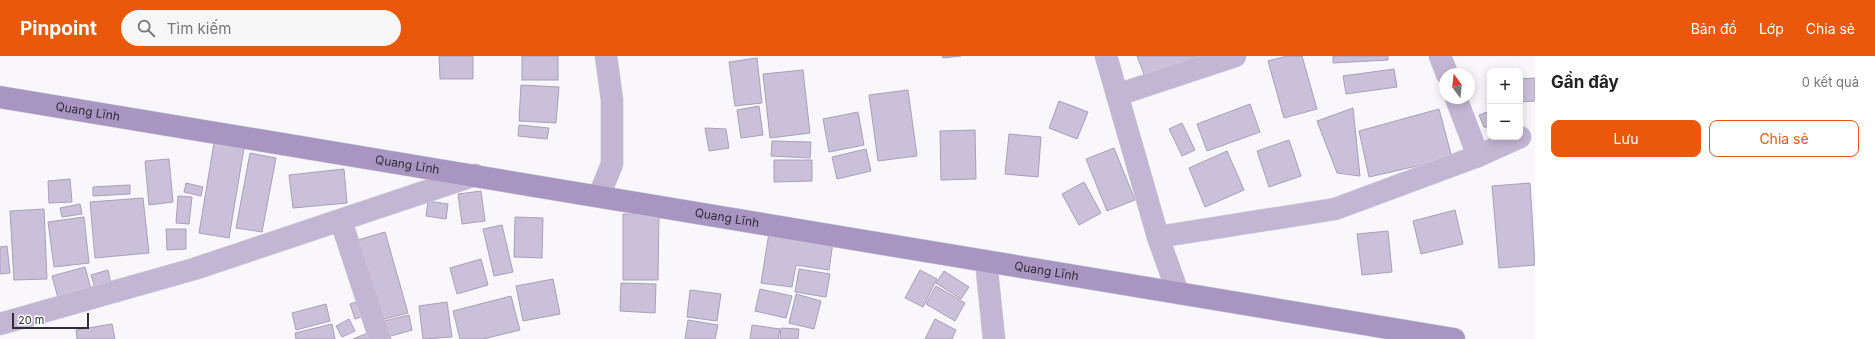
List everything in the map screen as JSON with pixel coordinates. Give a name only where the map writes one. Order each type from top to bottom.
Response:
[{"type":"street","points":[[599,196],[612,164],[612,100],[606,56]]},
{"type":"street","points":[[1106,56],[1158,237],[1178,293]]},
{"type":"street","points":[[1117,94],[1235,56]]},
{"type":"street","points":[[1440,56],[1445,68]]},
{"type":"street","name":"Quang Lĩnh","points":[[0,97],[1454,339]]},
{"type":"street","points":[[1458,104],[1478,156]]},
{"type":"street","points":[[1523,136],[1535,130]]},
{"type":"street","points":[[1158,237],[1336,209],[1478,156],[1513,140]]},
{"type":"street","points":[[0,324],[194,269],[475,176]]},
{"type":"street","points":[[341,221],[380,339]]},
{"type":"street","points":[[986,261],[994,339]]},
{"type":"building","points":[[439,56],[473,56],[473,79],[440,79]]},
{"type":"building","points":[[522,56],[558,56],[558,80],[522,80]]},
{"type":"building","points":[[942,56],[961,56],[943,58]]},
{"type":"building","points":[[1137,56],[1198,56],[1145,77]]},
{"type":"building","points":[[1287,56],[1302,56],[1317,109],[1284,118],[1268,61]]},
{"type":"building","points":[[1333,56],[1388,56],[1388,60],[1333,63]]},
{"type":"building","points":[[757,58],[762,103],[735,106],[729,62]]},
{"type":"building","points":[[1394,69],[1397,87],[1346,94],[1343,76]]},
{"type":"building","points":[[803,70],[810,133],[770,138],[763,74]]},
{"type":"building","points":[[1535,78],[1535,101],[1523,102],[1523,79]]},
{"type":"building","points":[[521,85],[559,87],[556,123],[519,121]]},
{"type":"building","points":[[908,90],[917,156],[878,161],[869,95]]},
{"type":"building","points":[[1059,101],[1088,112],[1077,139],[1049,128]]},
{"type":"building","points":[[1250,104],[1260,132],[1207,151],[1197,124]]},
{"type":"building","points":[[759,106],[763,135],[741,138],[737,110]]},
{"type":"building","points":[[1353,108],[1360,176],[1337,173],[1317,121]]},
{"type":"building","points":[[1439,109],[1452,158],[1369,177],[1359,131]]},
{"type":"building","points":[[858,112],[864,145],[829,152],[823,119]]},
{"type":"building","points":[[1487,112],[1487,127],[1484,127],[1479,115]]},
{"type":"building","points":[[1182,123],[1195,150],[1182,156],[1169,129]]},
{"type":"building","points":[[519,125],[549,128],[547,139],[518,136]]},
{"type":"building","points":[[705,128],[726,129],[729,148],[709,151]]},
{"type":"building","points":[[975,130],[976,179],[941,180],[940,131]]},
{"type":"building","points":[[1009,134],[1041,137],[1038,177],[1005,174]]},
{"type":"building","points":[[1289,140],[1301,176],[1269,187],[1257,151]]},
{"type":"building","points":[[772,141],[811,142],[810,158],[771,156]]},
{"type":"building","points":[[214,143],[244,148],[229,238],[199,233]]},
{"type":"building","points":[[1114,148],[1135,200],[1107,211],[1086,159]]},
{"type":"building","points":[[866,149],[871,171],[837,179],[832,157]]},
{"type":"building","points":[[1227,151],[1244,190],[1205,207],[1189,168]]},
{"type":"building","points":[[250,153],[276,158],[262,232],[236,228]]},
{"type":"building","points":[[169,159],[173,202],[149,205],[145,161]]},
{"type":"building","points":[[774,160],[812,160],[812,181],[774,182]]},
{"type":"building","points":[[344,169],[347,203],[293,208],[289,175]]},
{"type":"building","points":[[70,179],[72,202],[49,203],[48,181]]},
{"type":"building","points":[[1084,182],[1101,213],[1079,225],[1062,194]]},
{"type":"building","points":[[186,183],[203,187],[201,196],[184,192]]},
{"type":"building","points":[[1530,183],[1535,265],[1499,268],[1492,186]]},
{"type":"building","points":[[130,185],[130,194],[93,196],[93,187]]},
{"type":"building","points":[[481,191],[485,221],[462,224],[458,194]]},
{"type":"building","points":[[178,196],[192,197],[189,224],[176,223]]},
{"type":"building","points":[[143,198],[149,253],[95,258],[90,202]]},
{"type":"building","points":[[428,201],[448,204],[446,219],[426,216]]},
{"type":"building","points":[[80,204],[82,214],[62,217],[60,208]]},
{"type":"building","points":[[44,209],[47,279],[14,280],[10,211]]},
{"type":"building","points":[[1455,210],[1463,244],[1421,254],[1413,221]]},
{"type":"building","points":[[623,214],[659,214],[658,280],[623,280]]},
{"type":"building","points":[[84,217],[89,263],[54,267],[48,222]]},
{"type":"building","points":[[515,217],[543,218],[542,258],[514,257]]},
{"type":"building","points":[[502,225],[513,272],[494,276],[483,229]]},
{"type":"building","points":[[166,229],[186,229],[186,249],[167,250]]},
{"type":"building","points":[[1388,231],[1392,272],[1362,275],[1357,234]]},
{"type":"building","points":[[385,232],[408,313],[381,320],[358,240]]},
{"type":"building","points":[[769,233],[833,242],[829,270],[796,265],[792,287],[761,283]]},
{"type":"building","points":[[7,246],[10,273],[0,274],[0,247]]},
{"type":"building","points":[[481,259],[488,285],[457,294],[450,268]]},
{"type":"building","points":[[85,267],[91,289],[58,298],[52,276]]},
{"type":"building","points":[[799,269],[830,274],[826,297],[795,292]]},
{"type":"building","points":[[108,270],[111,284],[95,288],[91,275]]},
{"type":"building","points":[[920,270],[937,279],[923,307],[905,298]]},
{"type":"building","points":[[944,271],[969,287],[961,299],[936,283]]},
{"type":"building","points":[[553,279],[560,314],[523,321],[516,286]]},
{"type":"building","points":[[621,283],[656,284],[655,313],[620,311]]},
{"type":"building","points":[[936,286],[965,303],[955,321],[926,304]]},
{"type":"building","points":[[760,289],[792,296],[786,318],[755,311]]},
{"type":"building","points":[[690,290],[721,294],[717,321],[687,317]]},
{"type":"building","points":[[796,294],[821,301],[814,329],[789,323]]},
{"type":"building","points":[[511,296],[520,330],[483,339],[460,339],[453,311]]},
{"type":"building","points":[[362,300],[367,315],[355,319],[350,304]]},
{"type":"building","points":[[447,302],[452,337],[423,339],[419,306]]},
{"type":"building","points":[[326,304],[330,321],[296,330],[292,313]]},
{"type":"building","points":[[409,315],[412,330],[384,338],[380,322]]},
{"type":"building","points":[[349,319],[355,331],[342,337],[336,326]]},
{"type":"building","points":[[935,319],[956,330],[952,339],[925,339]]},
{"type":"building","points":[[688,320],[718,325],[715,339],[685,339]]},
{"type":"building","points":[[112,324],[115,339],[77,339],[76,330]]},
{"type":"building","points":[[332,324],[335,339],[296,339],[295,333]]},
{"type":"building","points":[[752,325],[780,329],[778,339],[750,339]]},
{"type":"building","points":[[781,328],[799,329],[798,339],[780,339]]},
{"type":"building","points":[[370,332],[373,339],[353,339]]}]
